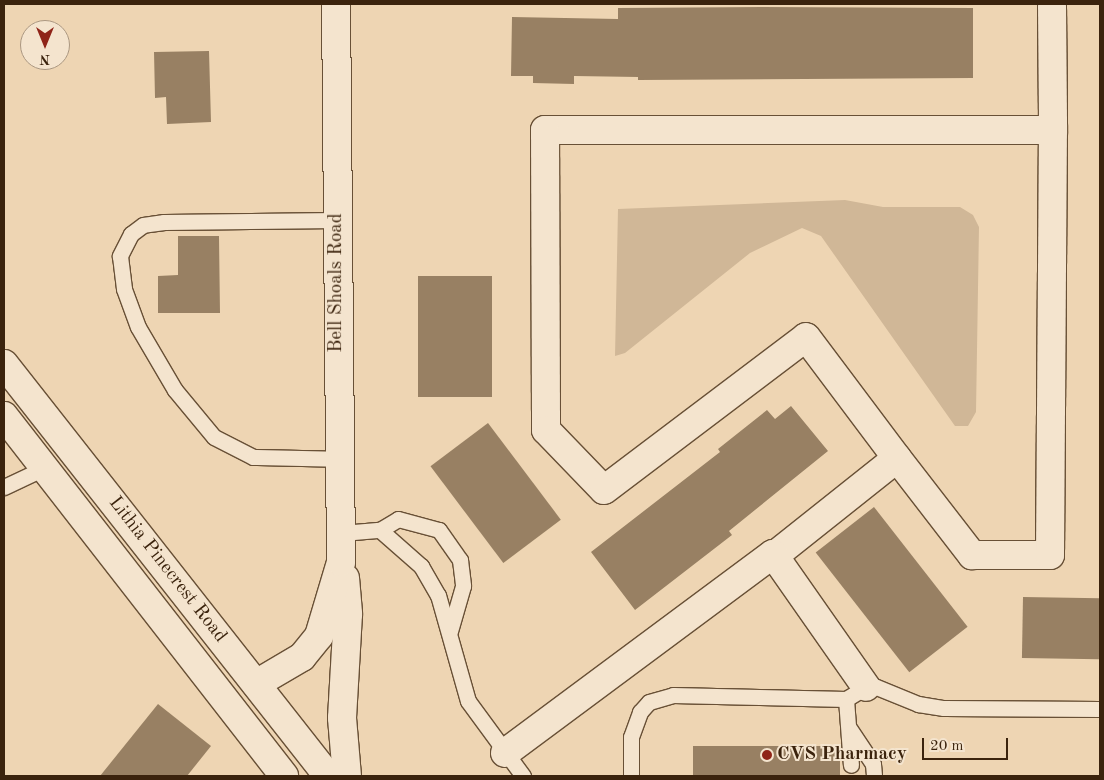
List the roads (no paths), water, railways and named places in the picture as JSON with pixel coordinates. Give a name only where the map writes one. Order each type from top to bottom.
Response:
[{"type":"street","name":"Bell Shoals Road","points":[[336,4],[341,562]]},
{"type":"street","points":[[1052,6],[1053,130],[1050,555],[972,555],[806,337],[604,490],[546,430],[544,130],[1053,130]]},
{"type":"street","name":"Lithia Pinecrest Road","points":[[4,364],[328,776]]},
{"type":"street","name":"Lithia Pinecrest Road","points":[[4,416],[284,776]]},
{"type":"street","points":[[505,753],[774,556],[897,458]]},
{"type":"street","points":[[774,556],[856,693]]},
{"type":"street","points":[[256,684],[302,657],[319,636],[341,562]]},
{"type":"street","points":[[341,562],[347,587],[342,718],[348,776]]},
{"type":"lane","points":[[337,220],[164,222],[143,225],[131,234],[120,256],[124,289],[138,327],[175,390],[214,437],[253,457],[339,459]]},
{"type":"lane","points":[[4,488],[44,468]]},
{"type":"lane","points":[[342,533],[380,530],[398,518],[439,530],[460,560],[462,586],[450,631]]},
{"type":"lane","points":[[380,530],[421,566],[438,595],[450,631],[468,701],[523,776]]},
{"type":"lane","points":[[631,776],[634,724],[649,702],[661,697],[856,693],[886,688],[918,704],[937,708],[1100,709]]},
{"type":"lane","points":[[851,765],[848,728],[856,693]]},
{"type":"lane","points":[[848,728],[873,764],[874,776]]},
{"type":"place","name":"CVS Pharmacy","points":[[767,755]]}]
